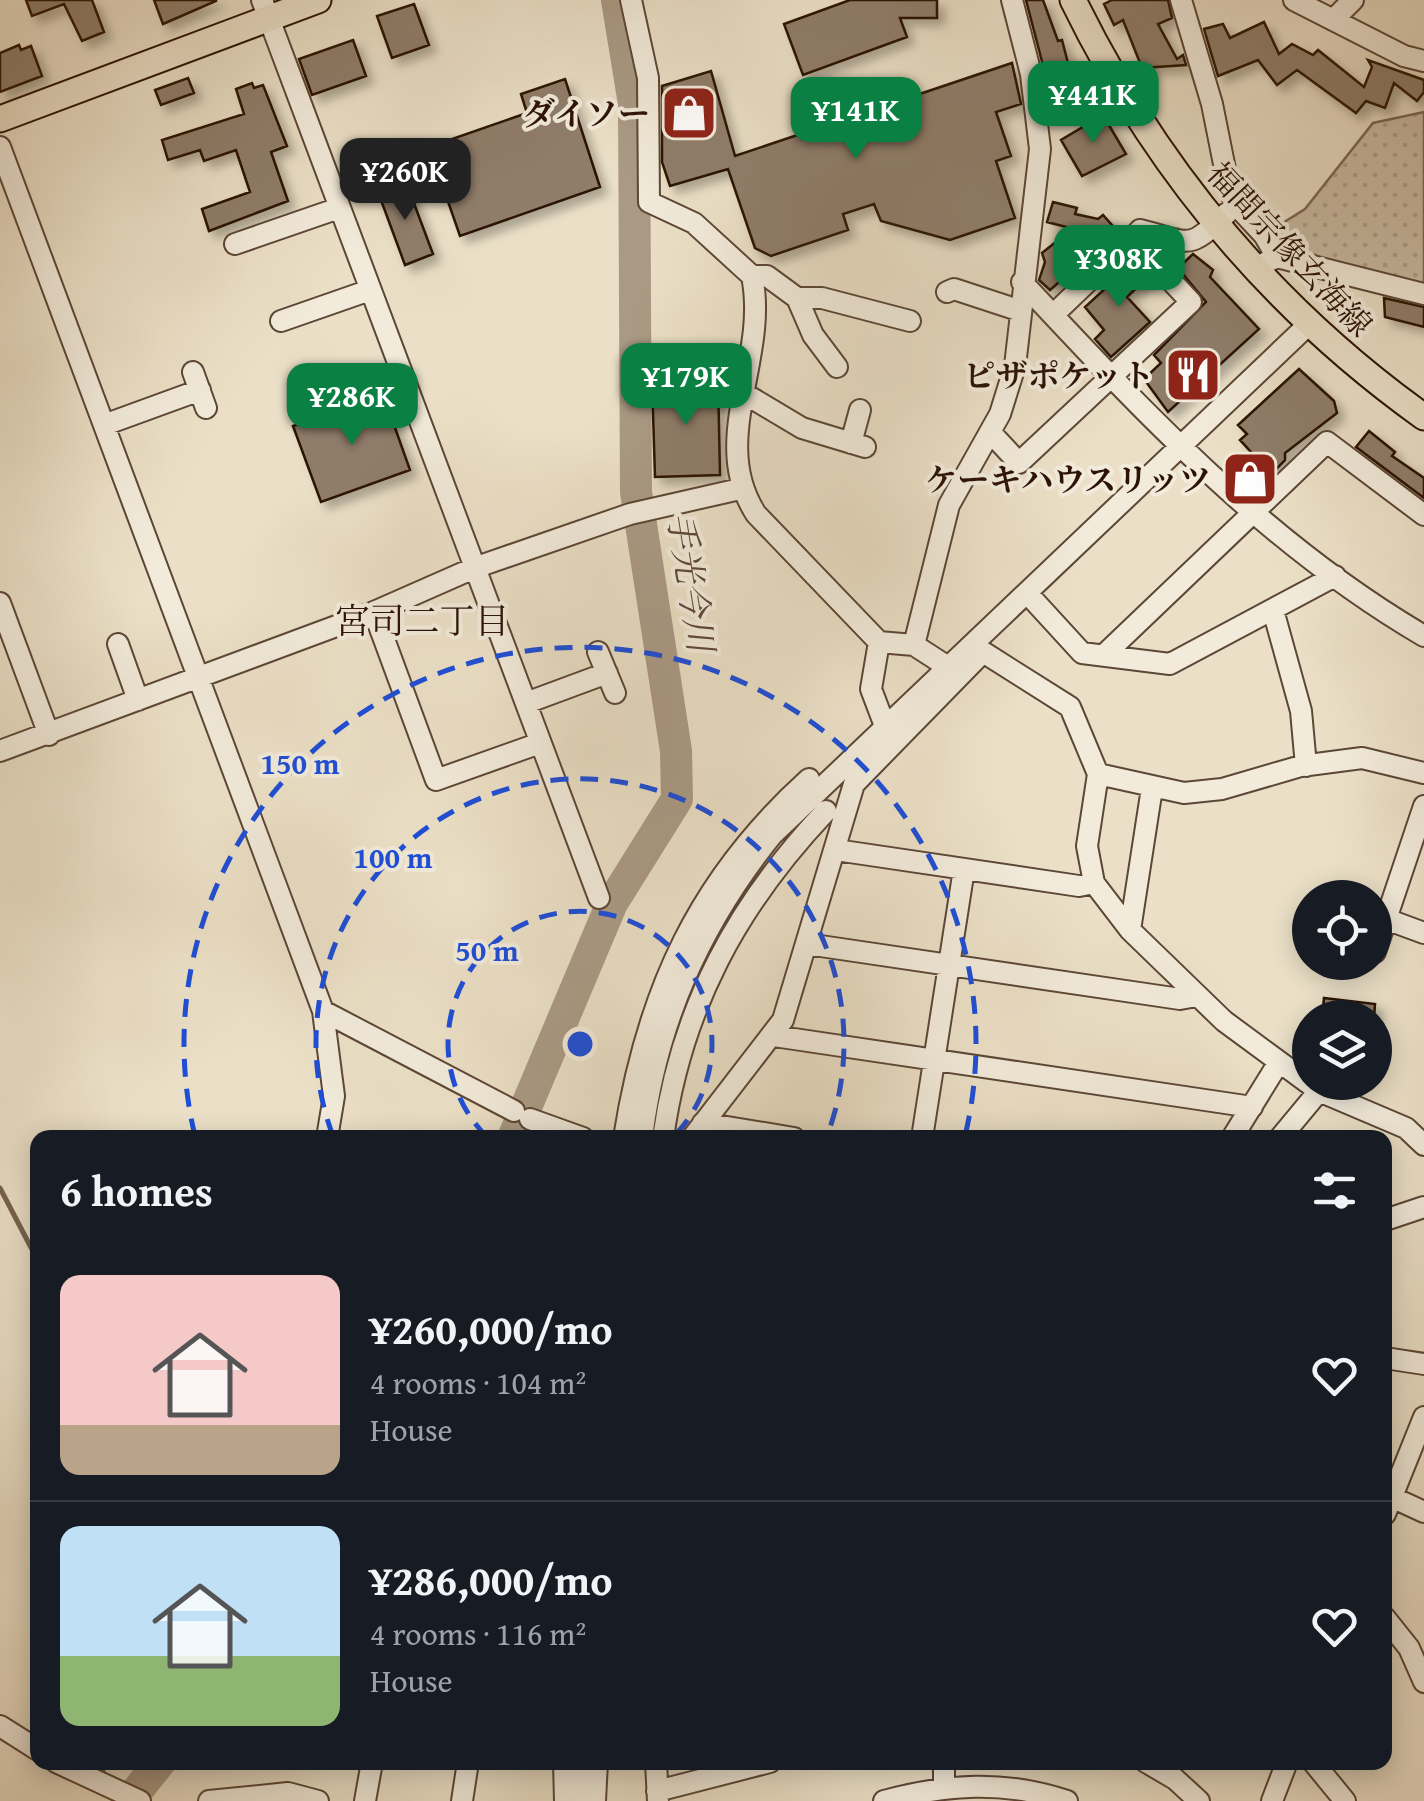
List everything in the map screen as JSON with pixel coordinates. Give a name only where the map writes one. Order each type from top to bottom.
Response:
[{"type":"main road","points":[[0,119],[265,10],[318,0]]},
{"type":"main road","name":"福間宗像玄海線","points":[[1073,0],[1147,133],[1215,225],[1266,263],[1309,324],[1424,417]]},
{"type":"street","points":[[632,0],[648,78],[649,202],[694,223],[752,276],[758,329],[734,458],[740,489],[756,514],[879,642],[914,645],[948,667]]},
{"type":"street","points":[[914,645],[949,505],[991,433],[1010,391],[1040,149],[1031,74],[1012,0]]},
{"type":"street","points":[[1182,0],[1236,204],[1264,235],[1266,263],[1424,294]]},
{"type":"street","points":[[1294,0],[1404,56],[1424,61]]},
{"type":"street","points":[[1332,20],[1352,0]]},
{"type":"street","points":[[265,10],[599,898]]},
{"type":"street","points":[[0,147],[323,1011],[334,1096],[328,1130]]},
{"type":"street","points":[[1053,314],[1140,230],[1191,242],[1203,239],[1236,204]]},
{"type":"street","points":[[234,244],[338,208]]},
{"type":"street","points":[[991,433],[1019,464],[1190,302],[1132,238]]},
{"type":"street","points":[[752,276],[767,276],[797,298],[813,336],[837,368]]},
{"type":"street","points":[[1022,282],[1178,448],[1334,576],[1424,636]]},
{"type":"street","points":[[947,292],[954,289],[1018,310]]},
{"type":"street","points":[[281,321],[370,290]]},
{"type":"street","points":[[797,298],[822,298],[910,321]]},
{"type":"street","points":[[698,1130],[784,1020],[854,784],[1027,593],[1309,324]]},
{"type":"street","points":[[104,425],[200,390]]},
{"type":"street","points":[[745,394],[802,428],[858,445],[860,410]]},
{"type":"street","points":[[1104,655],[1327,442],[1424,514]]},
{"type":"street","points":[[0,752],[374,612],[474,568],[638,513],[740,489]]},
{"type":"street","points":[[1027,593],[1082,653],[1170,664],[1334,576]]},
{"type":"street","points":[[0,603],[49,735]]},
{"type":"street","points":[[1272,610],[1301,710],[1306,766]]},
{"type":"street","points":[[374,612],[436,780],[540,742]]},
{"type":"street","points":[[879,642],[872,689],[885,726]]},
{"type":"street","points":[[118,644],[138,700]]},
{"type":"street","points":[[643,1130],[651,1073],[684,974],[741,874],[805,801],[848,760],[948,667],[977,649]]},
{"type":"street","points":[[977,649],[1049,690],[1070,707],[1098,774],[1087,846],[1094,883],[1130,930],[1197,996],[1292,1072]]},
{"type":"street","points":[[526,703],[611,683],[598,652]]},
{"type":"street","points":[[1098,774],[1184,793],[1222,790],[1306,766],[1362,758],[1424,773]]},
{"type":"street","points":[[626,1130],[644,1036],[688,929],[762,822],[827,762],[848,760]]},
{"type":"street","points":[[1130,930],[1152,788]]},
{"type":"street","points":[[805,801],[826,811],[842,828]]},
{"type":"street","points":[[1392,902],[1424,806]]},
{"type":"street","points":[[666,1130],[685,1033],[708,974],[759,888],[826,811]]},
{"type":"street","points":[[836,850],[1079,886],[1094,883]]},
{"type":"street","points":[[923,1130],[964,869]]},
{"type":"street","points":[[1392,922],[1424,932]]},
{"type":"street","points":[[807,944],[1180,999],[1197,996]]},
{"type":"street","points":[[323,1011],[522,1115],[561,1130]]},
{"type":"street","points":[[774,1036],[1252,1107]]},
{"type":"street","points":[[1237,1130],[1279,1062]]},
{"type":"street","points":[[1287,1130],[1312,1100]]},
{"type":"street","points":[[1338,1100],[1406,1128],[1424,1145]]},
{"type":"street","points":[[1392,1218],[1424,1207]]},
{"type":"street","points":[[1392,1359],[1424,1364]]},
{"type":"street","points":[[1392,1490],[1424,1417]]},
{"type":"street","points":[[1392,1502],[1424,1512]]},
{"type":"street","points":[[1392,1627],[1409,1648],[1424,1682]]},
{"type":"street","points":[[0,1726],[30,1745]]},
{"type":"street","points":[[73,1770],[133,1798]]},
{"type":"street","points":[[365,1801],[371,1770]]},
{"type":"street","points":[[462,1801],[467,1770]]},
{"type":"street","points":[[564,1770],[565,1801]]},
{"type":"street","points":[[578,1770],[580,1801]]},
{"type":"street","points":[[596,1801],[597,1770]]},
{"type":"street","points":[[656,1770],[658,1796],[738,1770]]},
{"type":"street","points":[[944,1770],[944,1788]]},
{"type":"street","points":[[1272,1801],[1284,1770]]},
{"type":"street","points":[[1320,1770],[1345,1801]]},
{"type":"street","points":[[1178,1771],[1200,1801]]},
{"type":"street","points":[[884,1801],[978,1784],[1020,1787],[1067,1801]]},
{"type":"street","points":[[209,1801],[288,1797],[318,1801]]},
{"type":"shaded area","points":[[1424,112],[1424,285],[1282,251],[1270,231],[1305,209],[1373,123]]},
{"type":"building","points":[[26,0],[92,0],[104,32],[82,41],[64,4],[32,16]]},
{"type":"building","points":[[154,0],[216,0],[216,1],[163,24]]},
{"type":"building","points":[[850,0],[937,0],[937,18],[900,18],[907,37],[803,75],[784,24]]},
{"type":"building","points":[[1026,0],[1043,0],[1058,41],[1062,40],[1069,67],[1045,73]]},
{"type":"building","points":[[1112,0],[1168,0],[1172,18],[1158,24],[1177,59],[1183,55],[1186,65],[1142,68],[1123,20],[1114,25],[1104,4]]},
{"type":"building","points":[[414,4],[429,45],[392,58],[377,16]]},
{"type":"building","points":[[1264,22],[1279,54],[1292,44],[1313,55],[1318,50],[1364,87],[1372,67],[1368,60],[1424,80],[1424,92],[1417,101],[1394,83],[1385,108],[1366,101],[1356,113],[1297,70],[1277,85],[1258,60],[1218,76],[1204,29],[1223,24],[1230,38]]},
{"type":"building","points":[[353,40],[366,76],[312,95],[299,59]]},
{"type":"building","points":[[19,45],[21,50],[31,46],[42,76],[0,92],[0,53]]},
{"type":"building","points":[[1012,63],[1021,104],[996,112],[1011,156],[996,161],[1015,218],[950,240],[881,221],[874,204],[843,214],[848,230],[771,256],[755,248],[728,169],[670,186],[662,162],[662,86],[711,71],[735,156]]},
{"type":"building","points":[[188,78],[194,93],[161,105],[155,90]]},
{"type":"building","points":[[565,79],[600,187],[460,236],[429,147],[527,113],[521,94]]},
{"type":"building","points":[[252,83],[254,88],[263,85],[287,146],[271,152],[288,201],[209,231],[202,209],[250,192],[236,150],[204,161],[200,150],[168,160],[162,140],[244,114],[236,89]]},
{"type":"building","points":[[1103,115],[1126,154],[1082,176],[1061,140]]},
{"type":"building","points":[[406,182],[433,254],[405,265],[378,192]]},
{"type":"building","points":[[1053,202],[1077,208],[1075,214],[1098,219],[1103,215],[1119,233],[1105,246],[1094,234],[1047,222]]},
{"type":"building","points":[[1057,241],[1071,258],[1059,269],[1065,277],[1050,290],[1039,280],[1045,262],[1042,253]]},
{"type":"building","points":[[1193,254],[1213,270],[1210,277],[1259,329],[1168,412],[1144,379],[1161,363],[1154,355],[1206,302],[1178,268]]},
{"type":"building","points":[[1132,259],[1148,277],[1127,297],[1150,322],[1111,357],[1095,339],[1104,330],[1085,307]]},
{"type":"building","points":[[1384,298],[1424,307],[1424,327],[1385,317]]},
{"type":"building","points":[[1299,369],[1334,401],[1337,413],[1285,453],[1285,460],[1253,493],[1230,473],[1251,452],[1240,440],[1247,434],[1238,425]]},
{"type":"building","points":[[718,379],[720,475],[655,477],[652,381]]},
{"type":"building","points":[[383,394],[410,470],[321,502],[293,426]]},
{"type":"building","points":[[1369,431],[1395,452],[1392,456],[1424,478],[1424,498],[1356,447]]},
{"type":"waterway","name":"手光今川","points":[[516,1130],[612,903],[677,799],[676,751],[636,492],[634,104],[617,0]]},
{"type":"waterway","points":[[0,1188],[30,1246]]},
{"type":"waterway","points":[[103,1770],[103,1779]]},
{"type":"waterway","name":"手光今川","points":[[129,1801],[154,1770]]},
{"type":"place","name":"ダイソー","points":[[689,113]]},
{"type":"place","name":"ピザポケット","points":[[1193,375]]},
{"type":"place","name":"ケーキハウスリッツ","points":[[1250,479]]},
{"type":"district","name":"宮司二丁目","points":[[422,620]]}]
